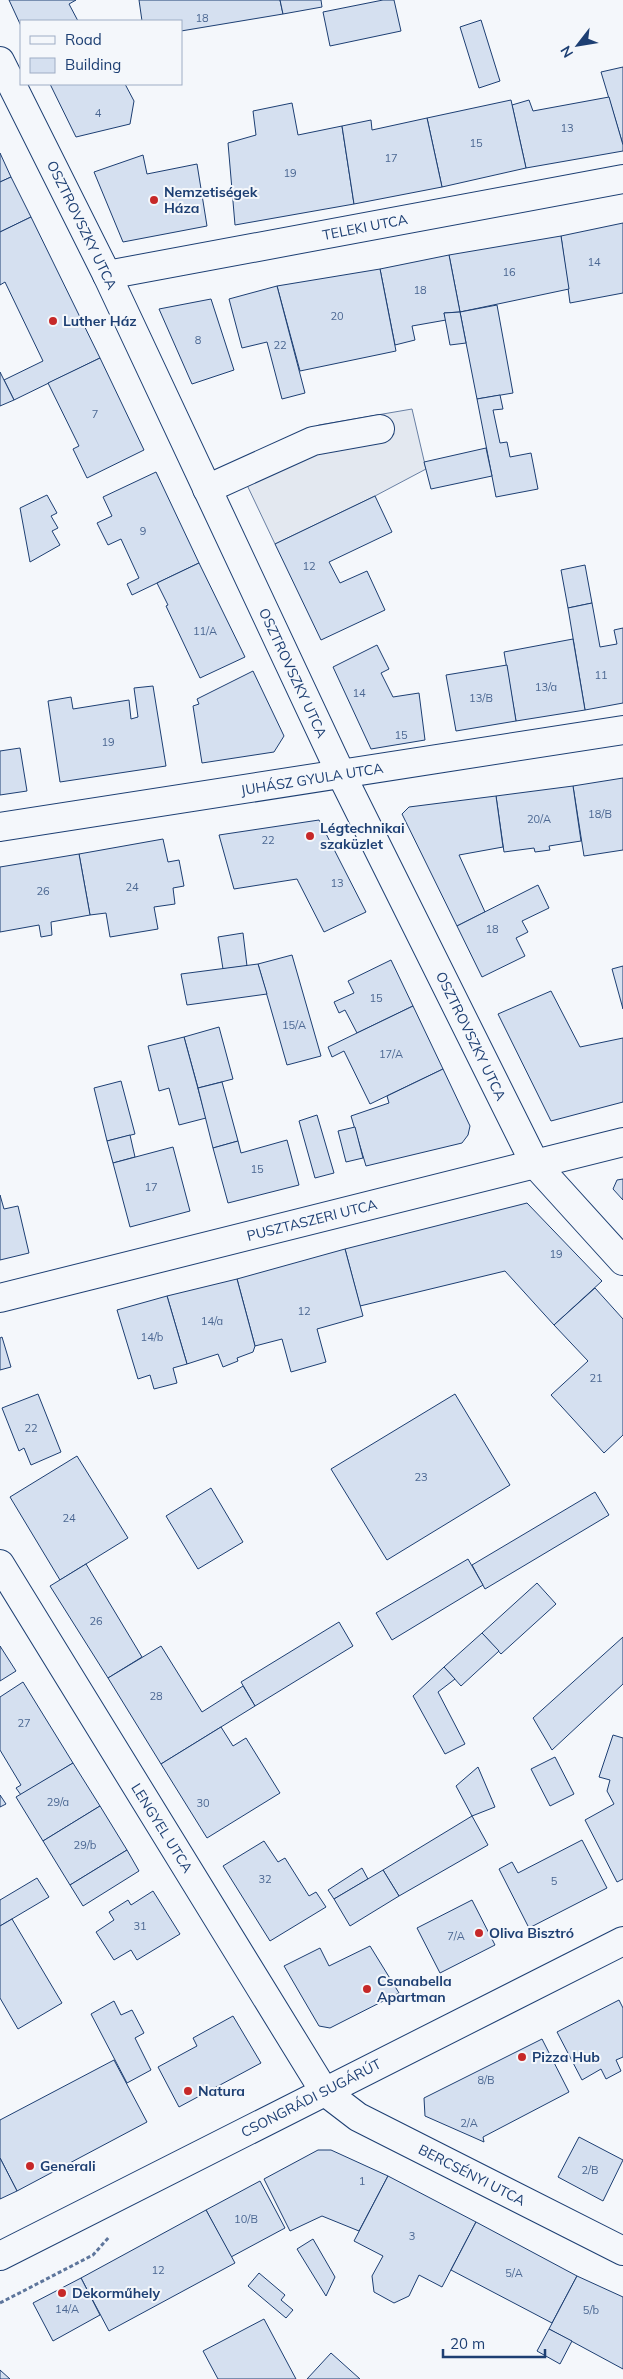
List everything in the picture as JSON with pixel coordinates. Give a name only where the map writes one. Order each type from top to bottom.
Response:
[{"type":"street","name":"OSZTROVSZKY UTCA","points":[[0,61],[107,275],[341,774],[535,1164],[623,1261]]},
{"type":"street","name":"TELEKI UTCA","points":[[107,275],[623,179]]},
{"type":"street","points":[[207,489],[313,441],[380,429]]},
{"type":"street","name":"JUHÁSZ GYULA UTCA","points":[[0,827],[623,730]]},
{"type":"street","name":"PUSZTASZERI UTCA","points":[[0,1298],[623,1142]]},
{"type":"street","name":"LENGYEL UTCA","points":[[0,1564],[324,2091]]},
{"type":"street","name":"CSONGRÁDI SUGÁRÚT","points":[[0,2256],[623,1941]]},
{"type":"street","name":"BERCSÉNYI UTCA","points":[[324,2091],[358,2117],[623,2252]]},
{"type":"path","points":[[0,2303],[93,2255]]},
{"type":"shaded area","points":[[412,409],[426,469],[275,544],[237,464],[319,425]]},
{"type":"building","points":[[9,0],[76,0],[69,4],[77,20],[20,20],[20,24]]},
{"type":"building","points":[[139,0],[280,0],[283,14],[182,31],[182,20],[142,20]]},
{"type":"building","points":[[280,0],[321,0],[322,7],[283,14]]},
{"type":"building","points":[[383,0],[394,0],[401,31],[330,46],[323,12]]},
{"type":"building","points":[[481,20],[500,81],[479,88],[460,27]]},
{"type":"building","points":[[623,67],[623,145],[601,72]]},
{"type":"building","points":[[50,85],[126,85],[134,101],[130,124],[76,137]]},
{"type":"building","points":[[609,97],[623,145],[623,151],[526,168],[512,105],[529,100],[533,111]]},
{"type":"building","points":[[511,100],[526,168],[442,187],[427,118]]},
{"type":"building","points":[[292,103],[298,135],[342,126],[354,204],[235,225],[228,143],[256,135],[253,111]]},
{"type":"building","points":[[427,118],[442,187],[354,204],[342,126],[371,120],[372,130]]},
{"type":"building","points":[[0,153],[11,177],[0,182]]},
{"type":"building","name":"Nemzetiségek Háza","points":[[143,155],[147,174],[197,164],[207,226],[123,242],[94,172]]},
{"type":"building","points":[[11,177],[31,217],[0,232],[0,182]]},
{"type":"building","name":"Luther Ház","points":[[31,217],[100,358],[14,400],[4,380],[43,361],[5,282],[0,285],[0,232]]},
{"type":"building","points":[[623,223],[623,293],[570,303],[561,236]]},
{"type":"building","points":[[561,236],[569,289],[460,312],[449,255]]},
{"type":"building","points":[[449,255],[460,312],[444,313],[446,320],[412,326],[415,340],[395,345],[380,269]]},
{"type":"building","points":[[380,269],[396,351],[300,371],[277,286]]},
{"type":"building","points":[[277,286],[305,393],[282,399],[267,342],[242,348],[229,299]]},
{"type":"building","points":[[211,299],[234,370],[192,384],[159,309]]},
{"type":"building","points":[[497,305],[513,393],[477,399],[460,312]]},
{"type":"building","points":[[460,312],[466,343],[450,345],[444,313]]},
{"type":"building","points":[[100,358],[144,450],[87,478],[73,449],[79,446],[48,383]]},
{"type":"building","points":[[0,372],[14,400],[0,406]]},
{"type":"building","points":[[500,395],[503,409],[493,410],[500,443],[507,442],[510,457],[531,453],[538,489],[496,497],[477,399]]},
{"type":"building","points":[[486,448],[492,476],[431,489],[424,462]]},
{"type":"building","points":[[156,472],[199,563],[132,595],[127,584],[139,578],[121,539],[108,545],[97,523],[112,516],[103,497]]},
{"type":"building","points":[[47,495],[57,513],[51,516],[58,528],[52,531],[60,545],[30,562],[20,508]]},
{"type":"building","points":[[375,496],[392,532],[329,562],[340,583],[367,571],[385,610],[321,640],[275,544]]},
{"type":"building","points":[[199,563],[245,657],[200,678],[157,583]]},
{"type":"building","points":[[585,565],[592,603],[568,608],[561,570]]},
{"type":"building","points":[[592,603],[600,647],[617,644],[614,630],[623,628],[623,703],[585,710],[568,608]]},
{"type":"building","points":[[573,639],[585,710],[516,721],[504,652]]},
{"type":"building","points":[[377,645],[389,669],[381,673],[393,697],[419,693],[425,740],[371,749],[333,667]]},
{"type":"building","points":[[507,665],[516,721],[456,731],[446,675]]},
{"type":"building","points":[[253,671],[284,736],[274,752],[202,763],[193,706],[199,704],[197,699]]},
{"type":"building","points":[[153,686],[166,766],[60,782],[48,701],[71,697],[73,709],[129,700],[131,719],[138,717],[134,688]]},
{"type":"building","points":[[20,748],[27,791],[0,795],[0,751]]},
{"type":"building","points":[[623,778],[623,850],[584,856],[573,786]]},
{"type":"building","points":[[573,786],[581,841],[549,846],[550,850],[535,852],[534,848],[504,852],[496,796]]},
{"type":"building","points":[[496,796],[503,847],[459,855],[485,912],[457,926],[402,814],[409,807]]},
{"type":"building","points":[[319,820],[366,912],[324,932],[297,879],[234,889],[219,835]]},
{"type":"building","points":[[163,839],[168,862],[179,860],[184,886],[173,888],[175,904],[154,907],[158,929],[110,937],[106,913],[90,915],[79,854]]},
{"type":"building","points":[[79,854],[90,915],[51,922],[52,935],[41,937],[39,925],[0,932],[0,867]]},
{"type":"building","points":[[538,885],[549,908],[522,921],[528,932],[516,938],[525,956],[482,977],[457,926]]},
{"type":"building","points":[[243,933],[247,966],[223,969],[218,937]]},
{"type":"building","points":[[292,955],[321,1056],[287,1065],[258,964]]},
{"type":"building","points":[[391,960],[413,1006],[357,1033],[345,1010],[339,1013],[334,1002],[354,993],[348,981]]},
{"type":"building","points":[[258,964],[267,994],[187,1005],[181,974]]},
{"type":"building","points":[[623,966],[623,1009],[612,969]]},
{"type":"building","points":[[551,991],[580,1047],[623,1038],[623,1102],[551,1121],[498,1014]]},
{"type":"building","points":[[413,1006],[443,1069],[370,1104],[344,1051],[332,1057],[328,1047]]},
{"type":"building","points":[[219,1027],[233,1079],[198,1088],[184,1037]]},
{"type":"building","points":[[184,1037],[206,1118],[179,1125],[169,1088],[159,1091],[148,1046]]},
{"type":"building","points":[[443,1069],[470,1126],[468,1135],[462,1143],[366,1166],[351,1116],[389,1103],[387,1096]]},
{"type":"building","points":[[121,1081],[135,1134],[107,1141],[94,1088]]},
{"type":"building","points":[[222,1082],[238,1141],[213,1148],[198,1088]]},
{"type":"building","points":[[317,1115],[334,1173],[315,1178],[299,1121]]},
{"type":"building","points":[[355,1127],[363,1158],[346,1162],[338,1131]]},
{"type":"building","points":[[130,1135],[135,1157],[113,1163],[107,1141]]},
{"type":"building","points":[[287,1140],[299,1185],[228,1203],[213,1148],[238,1141],[241,1153]]},
{"type":"building","points":[[173,1147],[190,1211],[130,1227],[113,1163]]},
{"type":"building","points":[[623,1179],[623,1200],[613,1189],[617,1180]]},
{"type":"building","points":[[0,1195],[4,1209],[18,1206],[29,1253],[0,1260]]},
{"type":"building","points":[[527,1203],[602,1281],[554,1325],[505,1271],[360,1306],[345,1249]]},
{"type":"building","points":[[345,1249],[363,1316],[317,1329],[326,1362],[291,1372],[282,1339],[255,1346],[237,1279]]},
{"type":"building","points":[[237,1279],[255,1346],[253,1352],[237,1358],[238,1361],[223,1367],[218,1354],[187,1364],[167,1296]]},
{"type":"building","points":[[595,1288],[623,1319],[623,1435],[604,1453],[551,1395],[588,1361],[554,1325]]},
{"type":"building","points":[[167,1296],[187,1364],[173,1368],[177,1383],[154,1389],[150,1375],[138,1379],[117,1310]]},
{"type":"building","points":[[2,1337],[11,1367],[0,1370],[0,1338]]},
{"type":"building","points":[[38,1394],[61,1452],[31,1465],[24,1448],[19,1451],[2,1408]]},
{"type":"building","points":[[455,1394],[510,1485],[387,1560],[331,1469]]},
{"type":"building","points":[[77,1456],[128,1538],[60,1580],[10,1497]]},
{"type":"building","points":[[211,1488],[243,1542],[198,1569],[166,1516]]},
{"type":"building","points":[[595,1492],[609,1515],[485,1589],[472,1565]]},
{"type":"building","points":[[468,1559],[483,1585],[392,1640],[376,1613]]},
{"type":"building","points":[[86,1564],[142,1657],[108,1678],[50,1586]]},
{"type":"building","points":[[537,1583],[556,1604],[501,1654],[482,1633]]},
{"type":"building","points":[[339,1622],[353,1646],[255,1706],[241,1682]]},
{"type":"building","points":[[482,1633],[499,1651],[461,1686],[444,1667]]},
{"type":"building","points":[[623,1637],[623,1684],[552,1750],[533,1718]]},
{"type":"building","points":[[0,1646],[16,1671],[0,1681]]},
{"type":"building","points":[[161,1646],[202,1712],[243,1686],[255,1706],[161,1764],[108,1678]]},
{"type":"building","points":[[444,1667],[455,1679],[438,1692],[465,1744],[445,1754],[413,1696]]},
{"type":"building","points":[[23,1682],[73,1763],[21,1795],[16,1788],[21,1785],[0,1750],[0,1697]]},
{"type":"building","points":[[221,1727],[233,1746],[246,1738],[280,1793],[207,1838],[161,1764]]},
{"type":"building","points":[[613,1735],[623,1738],[623,1879],[617,1882],[585,1820],[614,1804],[607,1791],[610,1780],[599,1777]]},
{"type":"building","points":[[555,1757],[574,1794],[550,1806],[531,1769]]},
{"type":"building","points":[[73,1763],[100,1806],[43,1841],[16,1797]]},
{"type":"building","points":[[478,1767],[495,1807],[472,1816],[456,1786]]},
{"type":"building","points":[[0,1795],[6,1804],[0,1807]]},
{"type":"building","points":[[100,1806],[127,1850],[70,1885],[43,1841]]},
{"type":"building","points":[[472,1816],[488,1845],[399,1896],[383,1870]]},
{"type":"building","points":[[582,1840],[607,1888],[529,1928],[499,1869],[512,1862],[518,1873]]},
{"type":"building","points":[[264,1841],[278,1862],[285,1858],[309,1896],[316,1892],[326,1907],[270,1941],[223,1866]]},
{"type":"building","points":[[127,1850],[139,1871],[83,1906],[70,1885]]},
{"type":"building","points":[[362,1868],[368,1879],[334,1899],[328,1890]]},
{"type":"building","points":[[383,1870],[399,1896],[350,1926],[334,1899]]},
{"type":"building","points":[[37,1878],[49,1897],[0,1926],[0,1900]]},
{"type":"building","points":[[153,1891],[180,1934],[137,1960],[131,1950],[114,1960],[96,1932],[114,1920],[109,1912],[128,1900],[131,1905]]},
{"type":"building","points":[[472,1900],[495,1945],[440,1973],[417,1928]]},
{"type":"building","points":[[12,1919],[62,2003],[18,2029],[0,1998],[0,1926]]},
{"type":"building","points":[[370,1946],[399,1993],[330,2028],[319,2026],[284,1966],[320,1948],[329,1966]]},
{"type":"building","points":[[619,2000],[623,2008],[623,2057],[616,2060],[621,2071],[606,2079],[601,2069],[582,2080],[557,2032]]},
{"type":"building","points":[[114,2001],[121,2015],[132,2010],[144,2033],[135,2038],[151,2070],[127,2083],[91,2014]]},
{"type":"building","points":[[233,2016],[261,2063],[179,2107],[158,2067],[197,2046],[193,2038]]},
{"type":"building","points":[[542,2039],[569,2092],[483,2137],[484,2142],[425,2116],[424,2098]]},
{"type":"building","points":[[114,2060],[147,2122],[17,2191],[0,2158],[0,2120]]},
{"type":"building","points":[[579,2137],[623,2160],[603,2201],[558,2177]]},
{"type":"building","points":[[318,2150],[331,2150],[388,2176],[359,2231],[322,2216],[290,2231],[264,2179]]},
{"type":"building","points":[[0,2158],[17,2191],[0,2199]]},
{"type":"building","points":[[388,2176],[476,2222],[442,2287],[419,2275],[409,2296],[394,2303],[374,2292],[372,2276],[383,2256],[354,2241]]},
{"type":"building","points":[[260,2181],[285,2228],[231,2257],[206,2210]]},
{"type":"building","points":[[206,2210],[235,2263],[109,2331],[81,2278]]},
{"type":"building","points":[[476,2222],[577,2276],[552,2323],[451,2270]]},
{"type":"building","points":[[313,2239],[335,2277],[326,2296],[297,2249]]},
{"type":"building","points":[[259,2273],[285,2295],[281,2300],[293,2310],[286,2318],[248,2286]]},
{"type":"building","points":[[577,2276],[623,2297],[623,2369],[549,2329]]},
{"type":"building","points":[[81,2278],[100,2315],[53,2341],[33,2303]]},
{"type":"building","points":[[264,2319],[296,2379],[218,2379],[203,2351]]},
{"type":"building","points":[[549,2329],[572,2341],[560,2364],[537,2351]]},
{"type":"building","points":[[331,2353],[360,2379],[307,2379]]},
{"type":"building","points":[[0,2370],[10,2379],[0,2379]]},
{"type":"place","name":"Nemzetiségek Háza","points":[[154,200]]},
{"type":"place","name":"Luther Ház","points":[[53,321]]},
{"type":"place","name":"Légtechnikai szaküzlet","points":[[310,836]]},
{"type":"place","name":"Oliva Bisztró","points":[[479,1933]]},
{"type":"place","name":"Csanabella Apartman","points":[[367,1989]]},
{"type":"place","name":"Pizza Hub","points":[[522,2057]]},
{"type":"place","name":"Natura","points":[[188,2091]]},
{"type":"place","name":"Generali","points":[[30,2166]]},
{"type":"place","name":"Dekorműhely","points":[[62,2293]]}]
